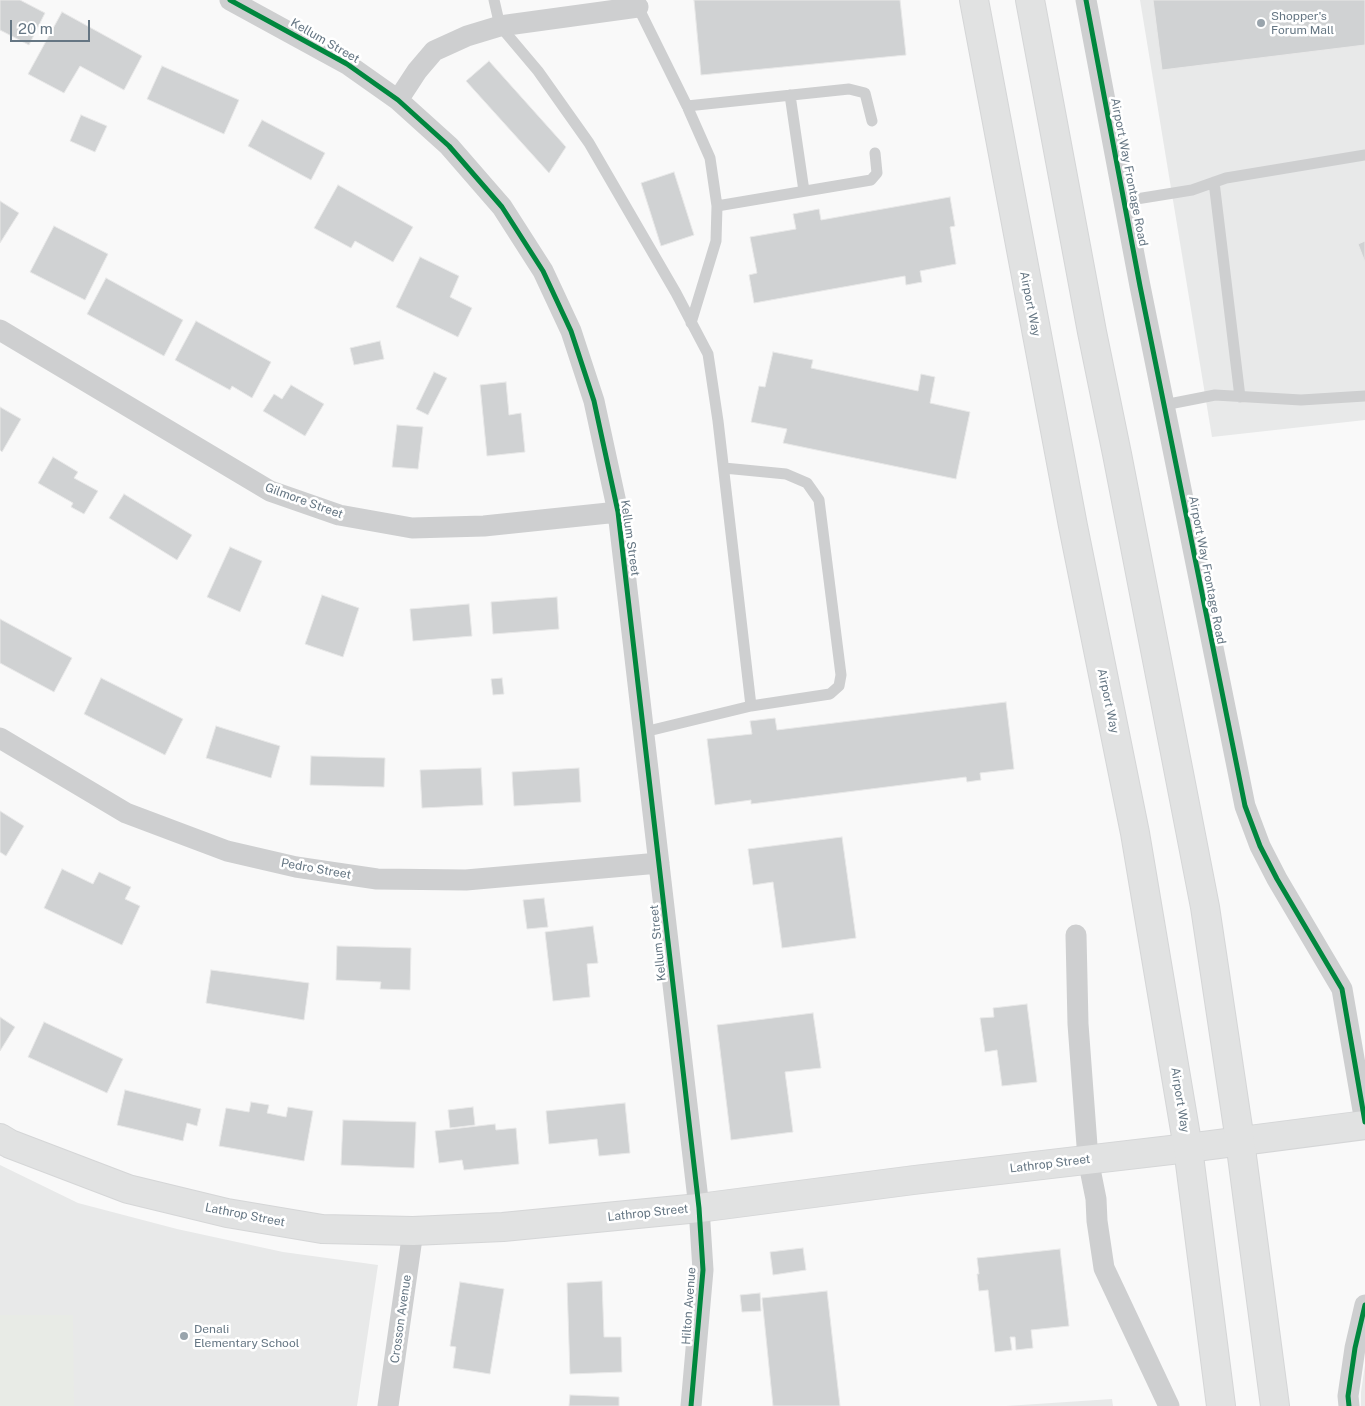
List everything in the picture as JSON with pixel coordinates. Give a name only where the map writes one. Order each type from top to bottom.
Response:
[{"type":"main road","name":"Airport Way","points":[[974,0],[1073,526],[1136,833],[1188,1148],[1221,1406]]},
{"type":"main road","points":[[1030,0],[1092,332],[1205,907],[1240,1141],[1275,1406]]},
{"type":"main road","name":"Lathrop Street","points":[[0,1138],[10,1144],[128,1189],[227,1213],[322,1228],[413,1232],[503,1227],[700,1208],[1188,1148],[1365,1123]]},
{"type":"street","name":"Kellum Street","points":[[230,0],[347,64],[398,100],[449,146],[502,207],[543,271],[571,331],[594,401],[618,512],[700,1208]]},
{"type":"street","name":"Airport Way Frontage Road","points":[[1086,0],[1164,405],[1245,806],[1260,846],[1277,879],[1342,989],[1365,1123]]},
{"type":"street","points":[[398,100],[417,71],[434,51],[467,36],[500,26],[638,7]]},
{"type":"street","name":"Gilmore Street","points":[[0,330],[270,491],[339,515],[412,528],[484,526],[618,512]]},
{"type":"street","name":"Pedro Street","points":[[0,738],[126,813],[227,851],[296,867],[376,879],[466,880],[659,862]]},
{"type":"street","points":[[1076,936],[1078,1024],[1088,1159],[1096,1199],[1097,1221],[1104,1268],[1169,1406]]},
{"type":"street","name":"Hilton Avenue","points":[[691,1406],[703,1270],[700,1208]]},
{"type":"street","name":"Crosson Avenue","points":[[388,1406],[413,1232]]},
{"type":"street","points":[[1349,1406],[1348,1396],[1355,1348],[1365,1305]]},
{"type":"lane","points":[[494,0],[500,26],[538,71],[589,143],[676,293],[708,354],[724,468],[752,706]]},
{"type":"lane","points":[[638,7],[687,106],[710,158],[718,206],[716,241],[692,323]]},
{"type":"lane","points":[[687,106],[849,89],[865,93],[872,121]]},
{"type":"lane","points":[[790,96],[804,191]]},
{"type":"lane","points":[[718,206],[871,180],[877,173],[876,153]]},
{"type":"lane","points":[[1124,201],[1192,190],[1226,178],[1365,156]]},
{"type":"lane","points":[[1214,182],[1240,397]]},
{"type":"lane","points":[[1164,405],[1215,395],[1301,400],[1365,396]]},
{"type":"lane","points":[[644,732],[752,706],[830,694],[839,686],[841,675],[819,500],[807,483],[786,474],[724,468]]},
{"type":"shaded area","points":[[1140,0],[1365,0],[1365,420],[1212,437]]},
{"type":"shaded area","name":"Denali Elementary School","points":[[0,1165],[78,1203],[177,1229],[283,1252],[378,1265],[357,1406],[0,1406]]},
{"type":"shaded area","points":[[0,1315],[73,1315],[74,1406],[0,1406]]},
{"type":"shaded area","points":[[1365,1365],[1365,1406],[1361,1406],[1361,1392]]},
{"type":"shaded area","points":[[1112,1399],[1113,1406],[1006,1406]]},
{"type":"building","points":[[0,0],[20,0],[45,13],[29,45],[0,30]]},
{"type":"building","points":[[694,0],[900,0],[906,55],[701,75]]},
{"type":"building","name":"Shopper's Forum Mall","points":[[1153,0],[1365,0],[1365,45],[1162,70]]},
{"type":"building","points":[[62,12],[142,56],[124,90],[80,66],[64,93],[28,74]]},
{"type":"building","points":[[489,61],[566,147],[549,173],[466,81]]},
{"type":"building","points":[[162,66],[239,100],[224,134],[147,99]]},
{"type":"building","points":[[81,115],[107,126],[95,152],[70,141]]},
{"type":"building","points":[[262,120],[325,153],[311,180],[248,146]]},
{"type":"building","points":[[674,172],[694,235],[661,246],[641,183]]},
{"type":"building","points":[[338,185],[413,227],[393,262],[355,241],[351,248],[314,228]]},
{"type":"building","points":[[950,197],[955,226],[950,227],[956,264],[920,271],[922,282],[906,285],[905,276],[754,303],[749,275],[757,273],[750,237],[796,229],[793,214],[819,209],[821,220]]},
{"type":"building","points":[[0,201],[19,213],[0,243]]},
{"type":"building","points":[[54,226],[108,254],[85,300],[30,272]]},
{"type":"building","points":[[1365,241],[1365,262],[1358,244]]},
{"type":"building","points":[[420,257],[459,276],[450,297],[472,308],[458,337],[396,307]]},
{"type":"building","points":[[106,278],[183,320],[164,356],[87,314]]},
{"type":"building","points":[[196,321],[271,362],[252,398],[232,386],[230,390],[175,360]]},
{"type":"building","points":[[380,341],[384,359],[354,365],[350,348]]},
{"type":"building","points":[[773,352],[813,360],[811,368],[918,391],[921,374],[935,377],[930,403],[970,412],[956,479],[783,443],[787,429],[751,422],[759,386],[765,387]]},
{"type":"building","points":[[434,372],[447,378],[428,415],[416,409]]},
{"type":"building","points":[[506,382],[509,415],[521,413],[525,452],[487,456],[480,385]]},
{"type":"building","points":[[291,385],[324,404],[305,436],[263,411],[274,394],[282,399]]},
{"type":"building","points":[[0,407],[21,419],[2,452],[0,450]]},
{"type":"building","points":[[397,425],[423,427],[418,469],[392,467]]},
{"type":"building","points":[[53,457],[78,472],[74,478],[98,491],[84,514],[71,507],[73,503],[38,483]]},
{"type":"building","points":[[124,494],[192,535],[177,560],[109,518]]},
{"type":"building","points":[[230,547],[262,561],[240,612],[207,597]]},
{"type":"building","points":[[322,595],[359,608],[343,657],[305,644]]},
{"type":"building","points":[[557,597],[559,629],[493,634],[491,602]]},
{"type":"building","points":[[469,604],[472,636],[413,641],[410,609]]},
{"type":"building","points":[[0,619],[72,658],[54,692],[0,663]]},
{"type":"building","points":[[101,678],[183,719],[165,755],[84,714]]},
{"type":"building","points":[[502,678],[504,694],[493,695],[491,679]]},
{"type":"building","points":[[1006,702],[1014,769],[980,773],[981,780],[967,782],[966,777],[751,804],[751,800],[715,805],[707,739],[752,734],[750,721],[775,718],[777,730]]},
{"type":"building","points":[[216,726],[280,746],[271,778],[206,758]]},
{"type":"building","points":[[311,756],[385,758],[384,787],[310,785]]},
{"type":"building","points":[[481,768],[483,805],[422,808],[420,770]]},
{"type":"building","points":[[579,768],[581,802],[514,806],[512,772]]},
{"type":"building","points":[[0,811],[24,826],[6,856],[0,852]]},
{"type":"building","points":[[842,837],[856,938],[782,948],[773,882],[753,885],[748,849]]},
{"type":"building","points":[[62,869],[93,884],[99,872],[131,887],[125,899],[140,906],[122,945],[44,908]]},
{"type":"building","points":[[544,898],[548,927],[527,929],[523,900]]},
{"type":"building","points":[[593,926],[598,963],[587,964],[590,997],[553,1001],[545,932]]},
{"type":"building","points":[[337,946],[411,948],[410,990],[380,989],[381,982],[336,980]]},
{"type":"building","points":[[211,970],[309,983],[304,1020],[206,1003]]},
{"type":"building","points":[[1027,1004],[1037,1082],[1002,1086],[997,1050],[985,1052],[980,1018],[994,1017],[993,1008]]},
{"type":"building","points":[[813,1013],[821,1068],[785,1072],[793,1132],[731,1140],[717,1025]]},
{"type":"building","points":[[0,1017],[15,1027],[0,1051]]},
{"type":"building","points":[[44,1022],[123,1059],[107,1093],[28,1057]]},
{"type":"building","points":[[125,1090],[201,1109],[197,1126],[187,1123],[183,1141],[117,1125]]},
{"type":"building","points":[[251,1102],[269,1105],[267,1113],[286,1117],[288,1107],[313,1111],[304,1161],[219,1146],[226,1108],[249,1112]]},
{"type":"building","points":[[625,1103],[630,1153],[599,1156],[597,1139],[549,1144],[546,1111]]},
{"type":"building","points":[[473,1107],[475,1125],[450,1128],[448,1110]]},
{"type":"building","points":[[343,1120],[416,1122],[414,1168],[341,1165]]},
{"type":"building","points":[[495,1124],[496,1130],[516,1128],[519,1164],[464,1170],[462,1160],[439,1163],[435,1131]]},
{"type":"building","points":[[803,1248],[806,1270],[773,1275],[770,1252]]},
{"type":"building","points":[[1060,1249],[1069,1326],[1031,1330],[1033,1348],[1016,1350],[1015,1337],[1010,1337],[1012,1350],[995,1352],[988,1290],[979,1291],[977,1258]]},
{"type":"building","points":[[602,1281],[604,1337],[621,1337],[622,1372],[570,1374],[567,1283]]},
{"type":"building","points":[[460,1282],[504,1289],[490,1374],[453,1368],[456,1347],[450,1346]]},
{"type":"building","points":[[827,1291],[840,1406],[773,1406],[762,1298]]},
{"type":"building","points":[[760,1293],[761,1311],[742,1312],[740,1295]]},
{"type":"building","points":[[570,1395],[619,1397],[619,1406],[569,1406]]},
{"type":"cycle path","points":[[230,0],[347,64],[398,100],[449,146],[502,207],[543,271],[571,331],[594,401],[618,512],[699,1208],[703,1270],[691,1406]]},
{"type":"cycle path","points":[[1086,0],[1140,286],[1245,806],[1260,846],[1277,879],[1342,989],[1365,1122]]},
{"type":"cycle path","points":[[1349,1406],[1348,1396],[1355,1348],[1365,1305]]},
{"type":"place","name":"Shopper's Forum Mall","points":[[1261,23]]},
{"type":"place","name":"Denali Elementary School","points":[[184,1336]]}]
